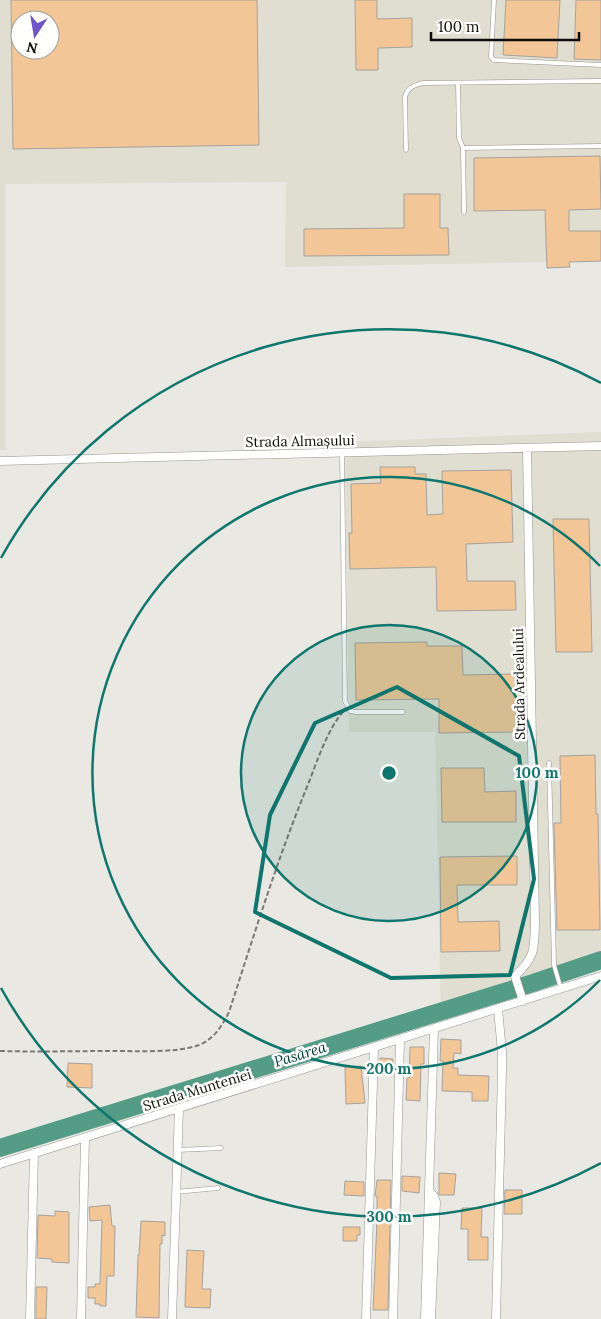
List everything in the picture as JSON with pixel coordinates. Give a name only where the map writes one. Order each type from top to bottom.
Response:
[{"type":"street","name":"Strada Almașului","points":[[0,461],[601,446]]},
{"type":"street","name":"Strada Ardealului","points":[[522,998],[516,976],[531,959],[534,948],[527,448]]},
{"type":"street","name":"Strada Munteniei","points":[[0,1164],[498,1009],[559,985],[601,976]]},
{"type":"street","points":[[496,1319],[502,1062],[498,1009]]},
{"type":"street","points":[[425,1319],[434,1029]]},
{"type":"street","points":[[393,1319],[400,1039]]},
{"type":"street","points":[[366,1319],[374,1048]]},
{"type":"street","points":[[172,1319],[179,1108]]},
{"type":"street","points":[[81,1319],[85,1138]]},
{"type":"street","points":[[30,1319],[34,1153]]},
{"type":"street","points":[[429,1192],[434,1196],[436,1202],[431,1319]]},
{"type":"lane","points":[[494,0],[491,57],[494,60],[601,65]]},
{"type":"lane","points":[[406,150],[405,97],[412,86],[422,83],[458,82],[601,81]]},
{"type":"lane","points":[[458,82],[459,138],[463,148],[464,212]]},
{"type":"lane","points":[[463,148],[601,146]]},
{"type":"lane","points":[[342,453],[345,701],[350,711],[403,712]]},
{"type":"lane","points":[[549,762],[554,965],[559,985]]},
{"type":"lane","points":[[178,1150],[220,1148]]},
{"type":"lane","points":[[176,1192],[218,1188]]},
{"type":"path","points":[[0,1050],[160,1050],[188,1048],[208,1040],[222,1026],[229,1012],[296,814],[319,756],[338,717],[347,707]]},
{"type":"highlighted area","points":[[397,687],[519,756],[534,879],[510,975],[391,978],[255,912],[270,815],[315,723]]},
{"type":"shaded area","points":[[0,0],[601,0],[601,261],[285,267],[286,182],[6,184],[6,450],[0,450]]},
{"type":"shaded area","points":[[601,432],[601,968],[441,1019],[435,732],[349,732],[345,442]]},
{"type":"building","points":[[11,0],[257,0],[259,145],[13,149],[12,60],[60,60],[60,10],[11,10]]},
{"type":"building","points":[[355,0],[377,0],[377,19],[412,18],[412,47],[378,48],[378,70],[356,70]]},
{"type":"building","points":[[506,0],[560,0],[557,58],[503,55]]},
{"type":"building","points":[[576,0],[601,0],[601,60],[574,59]]},
{"type":"building","points":[[600,156],[601,209],[569,210],[569,231],[601,231],[601,261],[569,262],[570,267],[547,268],[545,210],[474,211],[474,158]]},
{"type":"building","points":[[404,194],[440,194],[440,228],[448,228],[449,255],[304,256],[304,229],[404,228]]},
{"type":"building","points":[[380,467],[415,467],[415,474],[426,474],[427,515],[443,514],[442,471],[511,470],[513,542],[466,544],[467,581],[515,581],[516,610],[437,611],[436,567],[350,569],[349,533],[352,533],[351,484],[381,483]]},
{"type":"building","points":[[553,519],[589,519],[592,652],[556,652]]},
{"type":"building","points":[[427,642],[427,646],[462,646],[463,675],[515,674],[516,732],[439,733],[439,699],[356,700],[355,643]]},
{"type":"building","points":[[595,755],[600,930],[557,930],[554,823],[561,823],[560,756]]},
{"type":"building","points":[[441,768],[484,768],[485,792],[516,791],[516,822],[442,822]]},
{"type":"building","points":[[517,856],[517,885],[457,885],[458,922],[499,921],[500,951],[441,952],[440,857]]},
{"type":"building","points":[[441,1039],[461,1040],[461,1054],[454,1053],[453,1068],[458,1068],[458,1075],[489,1076],[488,1101],[472,1101],[472,1092],[442,1091],[443,1061],[440,1061]]},
{"type":"building","points":[[410,1047],[424,1047],[424,1064],[421,1064],[420,1101],[406,1100]]},
{"type":"building","points":[[380,1058],[393,1059],[393,1069],[379,1069]]},
{"type":"building","points":[[68,1063],[92,1064],[92,1088],[67,1087]]},
{"type":"building","points":[[361,1066],[365,1103],[346,1104],[345,1067]]},
{"type":"building","points":[[439,1173],[456,1174],[454,1195],[439,1195]]},
{"type":"building","points":[[402,1176],[420,1177],[419,1193],[402,1191]]},
{"type":"building","points":[[377,1180],[391,1180],[388,1310],[373,1310],[377,1221],[377,1196],[375,1196]]},
{"type":"building","points":[[345,1181],[364,1182],[364,1196],[344,1195]]},
{"type":"building","points":[[505,1190],[522,1190],[522,1214],[504,1214]]},
{"type":"building","points":[[110,1205],[112,1226],[115,1226],[114,1276],[107,1276],[106,1306],[100,1306],[100,1304],[95,1304],[95,1298],[88,1298],[88,1287],[95,1287],[95,1284],[100,1284],[102,1220],[90,1221],[89,1207]]},
{"type":"building","points":[[462,1208],[482,1208],[481,1237],[488,1237],[488,1260],[468,1260],[468,1229],[461,1229]]},
{"type":"building","points":[[55,1211],[69,1212],[69,1263],[52,1262],[52,1259],[37,1258],[38,1215],[55,1216]]},
{"type":"building","points":[[141,1221],[165,1222],[165,1236],[162,1235],[162,1244],[160,1244],[159,1318],[136,1317]]},
{"type":"building","points":[[343,1227],[360,1227],[360,1235],[357,1235],[357,1241],[343,1241]]},
{"type":"building","points":[[187,1250],[204,1251],[202,1289],[211,1289],[210,1308],[185,1307]]},
{"type":"building","points":[[36,1287],[47,1287],[46,1319],[36,1319]]},
{"type":"waterway","name":"Pasărea","points":[[0,1148],[533,983],[601,960]]}]
